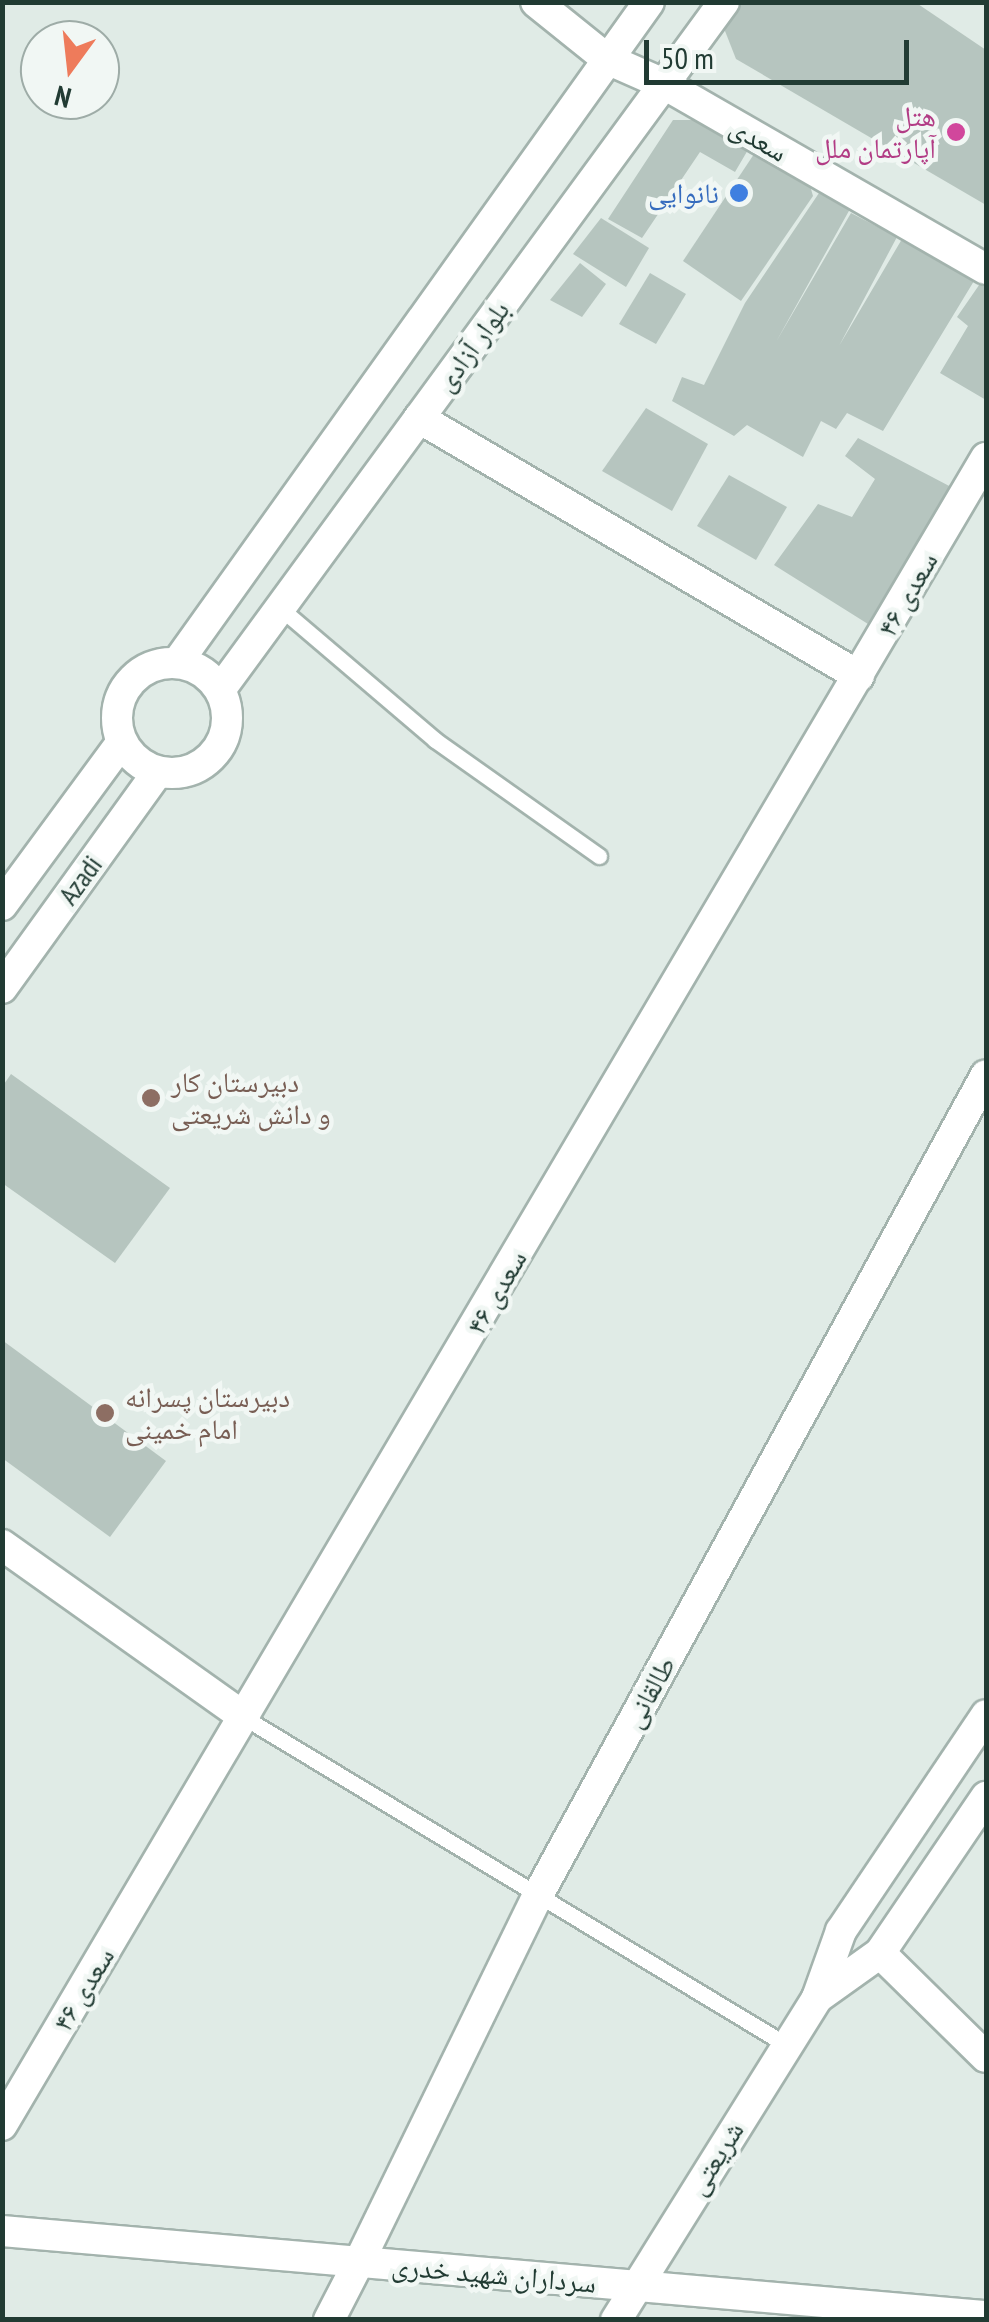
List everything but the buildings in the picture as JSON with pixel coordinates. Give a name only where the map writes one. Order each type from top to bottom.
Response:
[{"type":"street","name":"سعدی","points":[[536,2],[607,60],[664,84],[986,270]]},
{"type":"street","name":"بلوار آزادی","points":[[176,662],[648,2]]},
{"type":"street","name":"بلوار آزادی","points":[[220,690],[724,2]]},
{"type":"street","points":[[419,418],[858,676]]},
{"type":"street","name":"سعدی ۴۶","points":[[2,2125],[986,458]]},
{"type":"street","points":[[176,662],[208,676],[220,690],[228,714],[225,736],[214,754],[197,768],[158,772],[135,760],[122,743],[116,722],[119,700],[129,682],[147,668],[176,662]]},
{"type":"street","name":"Azadi","points":[[2,905],[122,743]]},
{"type":"street","name":"Azadi","points":[[2,988],[158,772]]},
{"type":"street","name":"طالقانی","points":[[329,2320],[538,1895],[986,1075]]},
{"type":"street","points":[[7,1556],[245,1718]]},
{"type":"street","name":"شریعتی","points":[[616,2320],[818,1998],[841,1930],[986,1715]]},
{"type":"street","name":"شریعتی","points":[[818,1998],[880,1953],[986,1797]]},
{"type":"street","points":[[880,1953],[986,2057]]},
{"type":"street","name":"سرداران شهید خدری","points":[[2,2231],[986,2316]]},
{"type":"lane","points":[[279,607],[435,740],[599,856]]},
{"type":"lane","points":[[245,1718],[786,2044]]},
{"type":"place","name":"هتل آپارتمان ملل","points":[[956,132]]},
{"type":"place","name":"نانوایی","points":[[739,193]]},
{"type":"place","name":"دبیرستان کار و دانش شریعتی","points":[[151,1098]]},
{"type":"place","name":"دبیرستان پسرانه امام خمینی","points":[[105,1413]]}]
